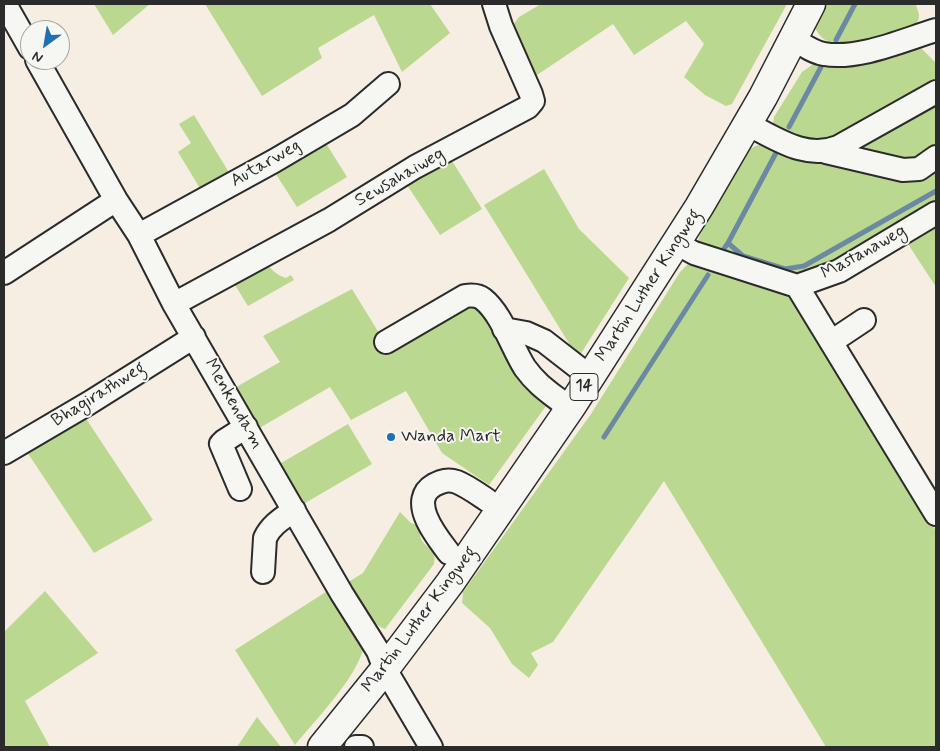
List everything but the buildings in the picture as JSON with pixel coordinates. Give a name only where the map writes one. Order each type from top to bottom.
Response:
[{"type":"main road","name":"Martin Luther Kingweg","points":[[322,747],[385,669],[450,583],[573,404],[699,207],[747,124],[811,4]]},
{"type":"street","points":[[5,4],[20,30]]},
{"type":"street","name":"Sewsahaiweg","points":[[174,304],[329,220],[415,167],[528,107],[533,101],[531,94],[501,26],[494,4]]},
{"type":"street","points":[[793,39],[822,54],[848,55],[880,48],[936,30]]},
{"type":"street","name":"Menkendam","points":[[43,70],[116,200],[139,236],[174,304],[342,594],[378,651],[385,669],[431,747]]},
{"type":"street","name":"Autarweg","points":[[139,236],[352,115],[388,84]]},
{"type":"street","points":[[826,152],[936,92]]},
{"type":"street","points":[[747,124],[799,150],[826,152],[903,170],[919,169],[936,157]]},
{"type":"street","points":[[4,273],[116,200]]},
{"type":"street","name":"Mastanaweg","points":[[797,286],[839,271],[936,213]]},
{"type":"street","points":[[676,243],[694,254],[797,286],[936,514]]},
{"type":"street","points":[[386,342],[465,296],[475,295],[483,299],[491,308],[526,370],[539,385],[559,400]]},
{"type":"street","points":[[831,342],[864,320]]},
{"type":"street","points":[[504,329],[526,333],[544,341],[580,368]]},
{"type":"street","name":"Bhagirathweg","points":[[4,453],[90,403],[194,337]]},
{"type":"street","points":[[240,489],[221,444],[246,427]]},
{"type":"street","points":[[449,553],[434,532],[424,512],[424,499],[430,488],[444,480],[456,481],[487,500]]},
{"type":"street","points":[[263,572],[265,538],[276,524],[294,510]]},
{"type":"street","points":[[356,747],[362,747]]},
{"type":"green space","points":[[94,4],[150,4],[113,35]]},
{"type":"green space","points":[[205,4],[430,4],[450,33],[402,72],[374,15],[318,48],[322,58],[262,96]]},
{"type":"green space","points":[[541,4],[787,4],[732,104],[726,106],[705,95],[684,77],[704,44],[686,21],[634,55],[613,24],[528,81],[507,33],[519,17]]},
{"type":"green space","points":[[827,4],[918,4],[916,5],[919,16],[916,24],[907,31],[894,36],[863,43],[836,43],[827,41],[814,27]]},
{"type":"green space","points":[[918,45],[936,63],[936,81],[892,108],[819,144],[776,130],[773,124],[774,117],[802,72],[812,65]]},
{"type":"green space","points":[[936,104],[936,210],[834,267],[793,278],[700,247],[698,241],[700,235],[744,154],[755,146],[768,143],[784,147],[881,131],[888,132]]},
{"type":"green space","points":[[194,115],[233,179],[204,195],[178,152],[191,143],[179,124]]},
{"type":"green space","points":[[322,137],[347,177],[297,207],[272,168]]},
{"type":"green space","points":[[449,156],[482,209],[440,235],[405,182]]},
{"type":"green space","points":[[544,169],[579,229],[629,278],[578,358],[484,205]]},
{"type":"green space","points":[[936,222],[936,287],[906,241]]},
{"type":"green space","points":[[264,261],[282,277],[286,278],[291,275],[294,280],[248,306],[230,277]]},
{"type":"green space","points":[[690,262],[790,291],[936,531],[936,747],[826,747],[664,481],[553,642],[531,653],[538,665],[529,678],[512,664],[490,628],[462,603],[463,592],[591,414],[680,272]]},
{"type":"green space","points":[[352,289],[387,346],[470,298],[551,399],[489,485],[442,453],[406,391],[351,420],[330,387],[256,430],[231,390],[280,362],[263,336]]},
{"type":"green space","points":[[81,411],[153,520],[94,553],[23,446]]},
{"type":"green space","points":[[348,424],[372,464],[300,506],[276,466]]},
{"type":"green space","points":[[400,512],[411,523],[419,526],[423,543],[431,549],[435,558],[434,564],[385,629],[378,626],[362,611],[347,585],[363,573]]},
{"type":"green space","points":[[332,588],[364,647],[353,672],[344,685],[295,745],[235,650]]},
{"type":"green space","points":[[45,591],[98,653],[25,701],[50,747],[4,747],[4,632]]},
{"type":"green space","points":[[257,717],[281,747],[237,747]]},
{"type":"waterway","points":[[836,40],[855,4]]},
{"type":"waterway","points":[[789,127],[821,67]]},
{"type":"waterway","points":[[721,253],[777,151]]},
{"type":"waterway","points":[[728,243],[743,256],[785,269],[804,266],[936,191]]},
{"type":"waterway","points":[[604,437],[708,275]]},
{"type":"place","name":"Wanda Mart","points":[[391,437]]}]
